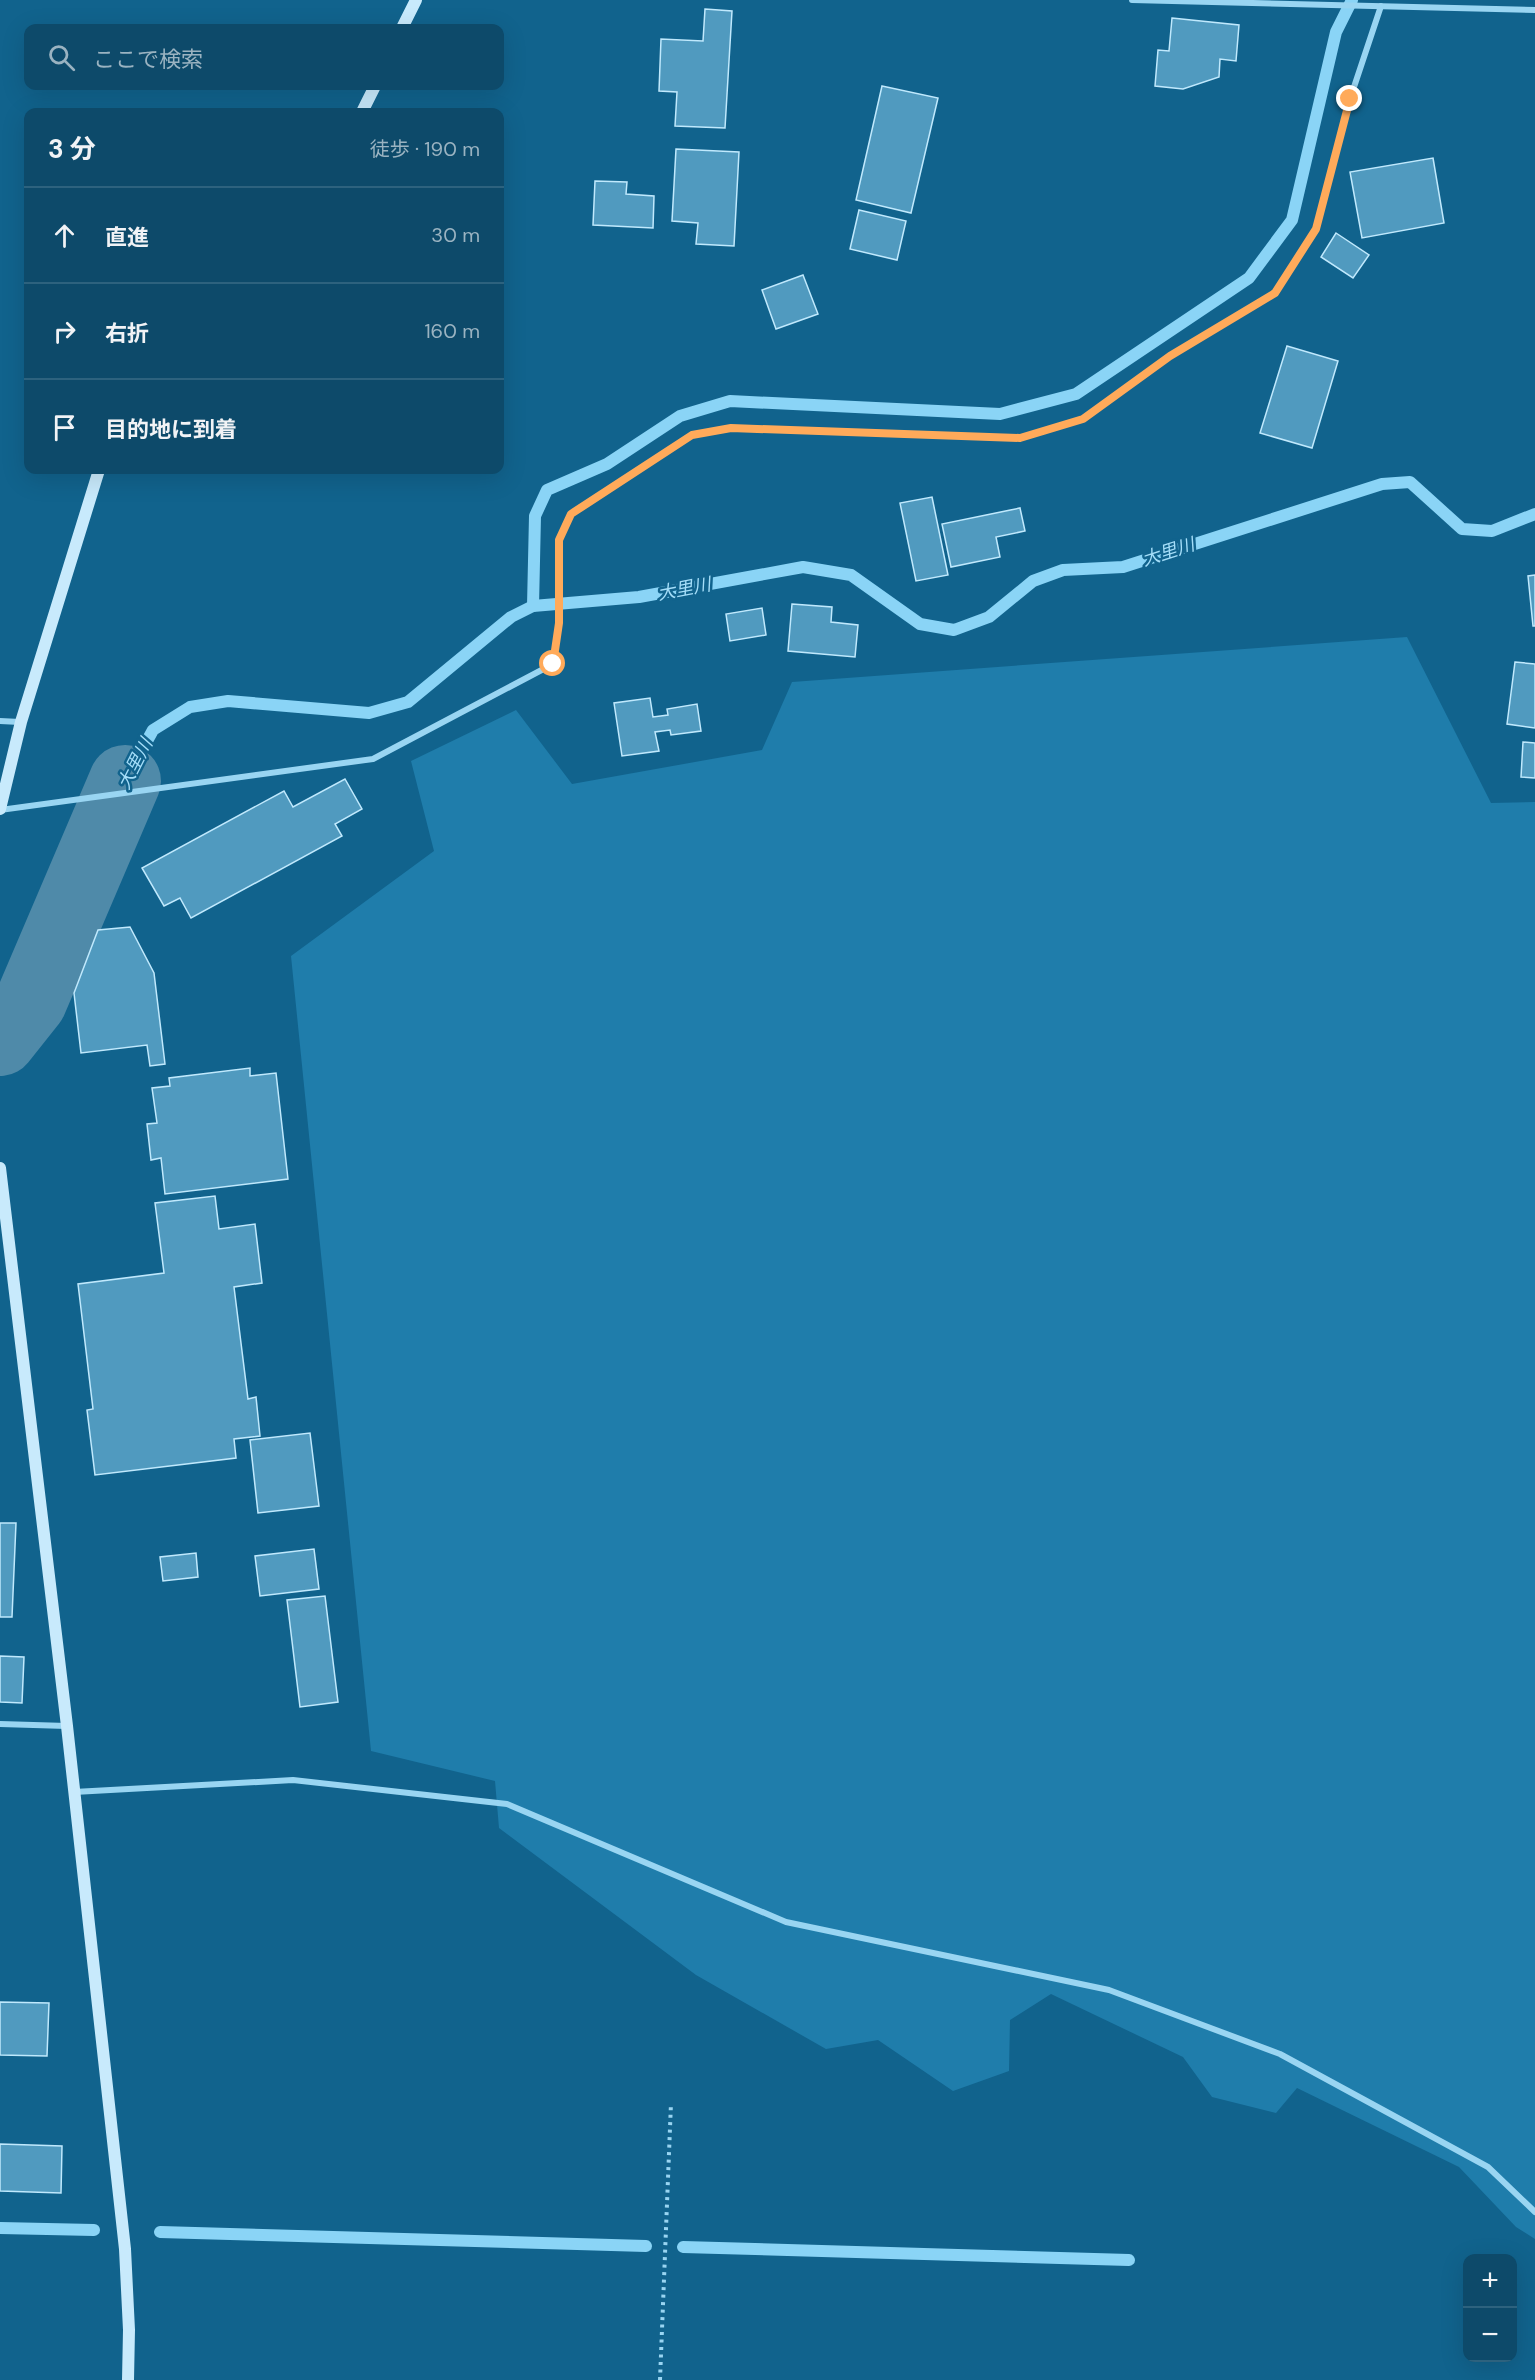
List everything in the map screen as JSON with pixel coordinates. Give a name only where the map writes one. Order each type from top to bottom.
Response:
[{"type":"street","points":[[404,24],[416,0]]},
{"type":"street","points":[[1132,0],[1535,10]]},
{"type":"street","points":[[98,474],[21,722],[0,810],[373,759],[553,664],[559,623],[559,540],[571,514],[692,435],[731,428],[1020,438],[1083,419],[1170,356],[1275,293],[1316,229],[1350,99],[1381,6]]},
{"type":"street","points":[[365,108],[373,90]]},
{"type":"street","points":[[0,721],[21,722]]},
{"type":"street","points":[[0,1168],[67,1726],[125,2249],[129,2330],[128,2380]]},
{"type":"street","points":[[0,1724],[67,1726]]},
{"type":"street","points":[[74,1792],[293,1780],[507,1804],[786,1922],[1109,1990],[1280,2054],[1488,2167],[1535,2212]]},
{"type":"path","points":[[660,2380],[671,2103]]},
{"type":"shaded area","points":[[1407,637],[1491,803],[1535,802],[1535,2239],[1516,2227],[1459,2167],[1297,2088],[1276,2113],[1212,2097],[1183,2057],[1051,1994],[1010,2020],[1009,2071],[953,2091],[878,2040],[826,2049],[696,1975],[499,1828],[495,1781],[371,1751],[291,956],[434,851],[411,761],[516,710],[572,784],[762,750],[792,682]]},
{"type":"building","points":[[705,9],[732,11],[725,128],[675,126],[677,92],[659,91],[661,39],[703,41]]},
{"type":"building","points":[[1172,18],[1239,25],[1236,61],[1220,59],[1219,77],[1183,89],[1155,86],[1158,50],[1169,51]]},
{"type":"building","points":[[882,86],[938,98],[911,213],[856,200]]},
{"type":"building","points":[[676,149],[739,152],[734,246],[696,244],[698,223],[672,221]]},
{"type":"building","points":[[1433,158],[1444,223],[1362,238],[1350,172]]},
{"type":"building","points":[[595,181],[627,182],[626,194],[654,196],[653,228],[593,225]]},
{"type":"building","points":[[859,210],[906,221],[897,260],[850,249]]},
{"type":"building","points":[[1336,233],[1369,255],[1353,278],[1321,257]]},
{"type":"building","points":[[803,275],[818,314],[776,329],[762,290]]},
{"type":"building","points":[[1287,346],[1338,361],[1312,448],[1260,433]]},
{"type":"building","points":[[932,497],[948,575],[916,581],[900,503]]},
{"type":"building","points":[[1020,508],[1025,531],[996,537],[1000,557],[951,567],[942,524]]},
{"type":"building","points":[[1535,575],[1535,626],[1533,626],[1528,576]]},
{"type":"building","points":[[792,604],[832,607],[831,622],[858,625],[855,657],[788,651]]},
{"type":"building","points":[[762,608],[766,635],[730,641],[726,614]]},
{"type":"building","points":[[1515,662],[1535,664],[1535,728],[1507,724]]},
{"type":"building","points":[[650,698],[653,717],[668,715],[667,709],[697,704],[701,731],[671,735],[670,730],[655,732],[659,751],[622,756],[614,703]]},
{"type":"building","points":[[1523,742],[1535,743],[1535,778],[1521,777]]},
{"type":"building","points":[[345,779],[362,809],[335,824],[342,836],[191,918],[180,898],[164,906],[142,868],[284,791],[293,807]]},
{"type":"building","points":[[130,927],[154,973],[165,1064],[150,1066],[147,1045],[81,1053],[74,993],[98,930]]},
{"type":"building","points":[[250,1068],[250,1076],[276,1073],[288,1179],[165,1194],[161,1158],[151,1160],[147,1124],[157,1123],[152,1088],[170,1086],[169,1078]]},
{"type":"building","points":[[215,1196],[219,1229],[255,1224],[262,1283],[234,1287],[248,1399],[256,1397],[260,1436],[234,1439],[236,1458],[95,1475],[87,1410],[93,1409],[78,1284],[164,1273],[155,1203]]},
{"type":"building","points":[[310,1433],[319,1506],[258,1513],[250,1440]]},
{"type":"building","points":[[0,1523],[16,1523],[12,1617],[0,1617]]},
{"type":"building","points":[[314,1549],[319,1589],[260,1596],[255,1556]]},
{"type":"building","points":[[196,1553],[198,1577],[163,1581],[160,1557]]},
{"type":"building","points":[[325,1596],[338,1702],[300,1707],[287,1600]]},
{"type":"building","points":[[0,1656],[24,1657],[22,1703],[0,1702]]},
{"type":"building","points":[[0,2002],[49,2003],[47,2056],[0,2055]]},
{"type":"building","points":[[0,2144],[62,2146],[61,2193],[0,2191]]},
{"type":"waterway","points":[[533,606],[535,516],[547,490],[607,464],[680,416],[730,401],[1000,414],[1076,394],[1249,278],[1292,220],[1336,32],[1352,0]]},
{"type":"waterway","name":"大里川","points":[[125,781],[153,730],[190,707],[228,701],[369,713],[408,702],[511,617],[533,606],[639,597],[803,567],[851,575],[920,624],[954,630],[989,617],[1033,581],[1063,570],[1123,567],[1382,484],[1410,482],[1462,529],[1492,531],[1535,514]]},
{"type":"waterway","name":"大里川","points":[[0,1040],[31,1001],[125,781]]},
{"type":"waterway","points":[[0,2228],[94,2230]]},
{"type":"waterway","points":[[160,2232],[646,2246]]},
{"type":"waterway","points":[[683,2247],[1129,2260]]},
{"type":"route","points":[[553,664],[559,623],[559,540],[571,514],[692,435],[731,428],[1020,438],[1083,419],[1170,356],[1275,293],[1316,229],[1350,99]]}]
